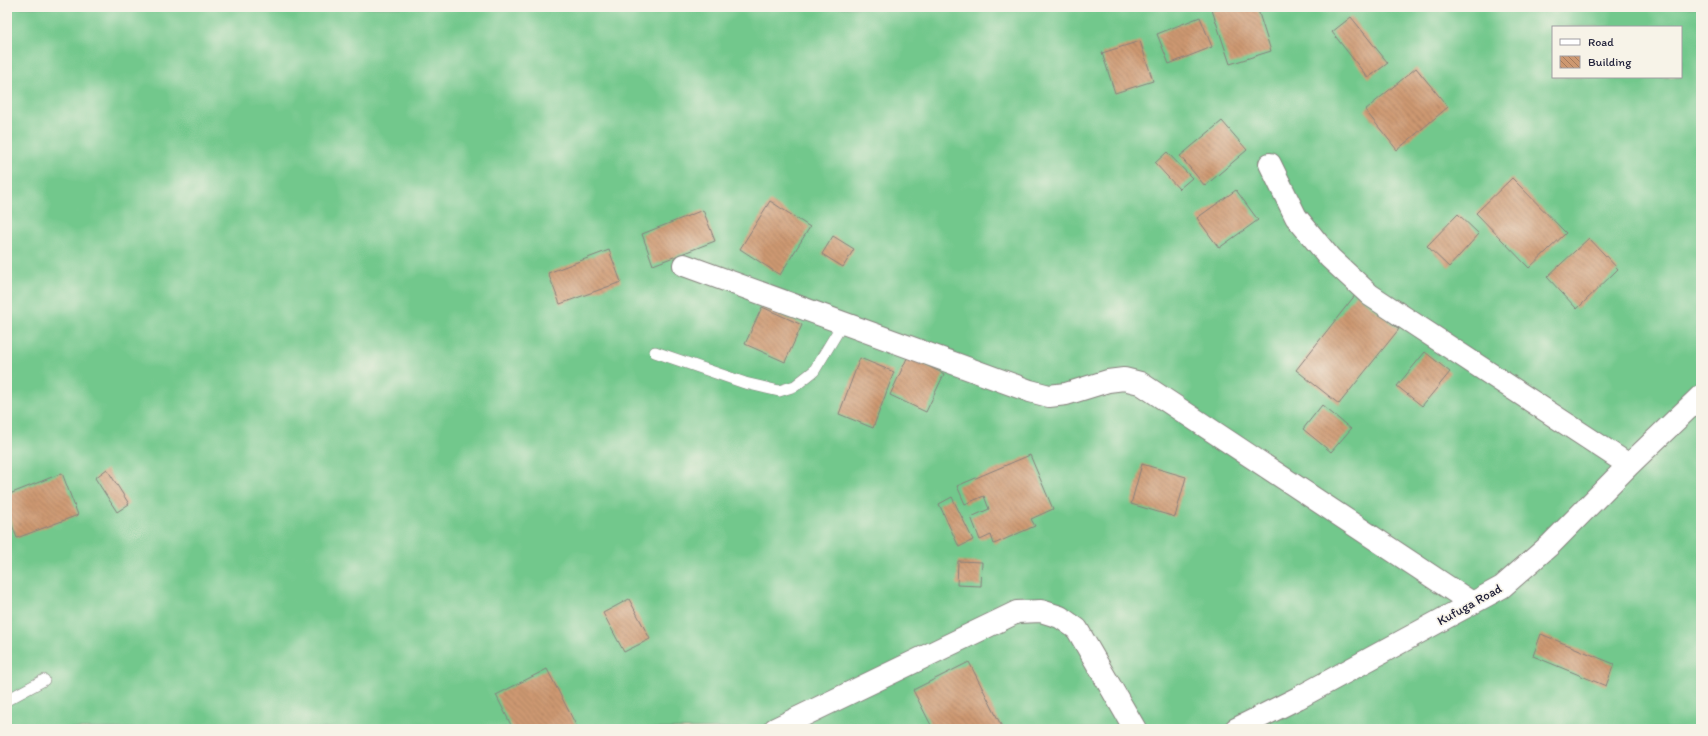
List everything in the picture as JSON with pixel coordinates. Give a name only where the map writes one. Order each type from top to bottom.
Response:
[{"type":"street","points":[[1270,164],[1296,217],[1330,258],[1370,295],[1628,465]]},
{"type":"street","points":[[684,265],[1030,391],[1049,396],[1066,394],[1108,381],[1124,379],[1140,383],[1472,604]]},
{"type":"street","name":"Kufuga Road","points":[[1236,729],[1298,698],[1502,587],[1551,544],[1628,465],[1701,396]]},
{"type":"street","points":[[775,729],[1017,612],[1041,612],[1060,617],[1077,629],[1135,729]]},
{"type":"lane","points":[[655,352],[745,383],[779,391],[795,386],[814,371],[843,323]]},
{"type":"lane","points":[[7,700],[44,680]]},
{"type":"green space","points":[[7,7],[1701,7],[1701,729],[7,729]]},
{"type":"building","points":[[1222,7],[1257,7],[1271,51],[1230,64],[1212,10]]},
{"type":"building","points":[[1200,17],[1212,47],[1169,64],[1157,34]]},
{"type":"building","points":[[1351,17],[1388,63],[1368,78],[1332,32]]},
{"type":"building","points":[[1140,41],[1153,81],[1115,93],[1102,53]]},
{"type":"building","points":[[1416,68],[1448,107],[1397,150],[1365,110]]},
{"type":"building","points":[[1222,121],[1247,150],[1205,186],[1180,156]]},
{"type":"building","points":[[1167,152],[1192,178],[1179,189],[1155,163]]},
{"type":"building","points":[[1512,178],[1566,233],[1529,268],[1476,213]]},
{"type":"building","points":[[1236,190],[1258,220],[1219,248],[1197,218]]},
{"type":"building","points":[[770,201],[810,227],[780,275],[740,249]]},
{"type":"building","points":[[703,210],[715,241],[653,265],[642,234]]},
{"type":"building","points":[[1458,214],[1479,234],[1449,267],[1427,246]]},
{"type":"building","points":[[833,236],[854,249],[843,267],[822,254]]},
{"type":"building","points":[[1589,238],[1618,269],[1577,309],[1547,277]]},
{"type":"building","points":[[609,250],[621,282],[560,304],[548,273]]},
{"type":"building","points":[[1356,294],[1399,329],[1339,404],[1296,370]]},
{"type":"building","points":[[762,307],[802,325],[785,362],[745,344]]},
{"type":"building","points":[[1425,352],[1450,372],[1422,406],[1397,386]]},
{"type":"building","points":[[908,356],[944,374],[926,412],[890,395]]},
{"type":"building","points":[[860,358],[894,372],[873,428],[839,414]]},
{"type":"building","points":[[1322,405],[1351,429],[1331,452],[1303,429]]},
{"type":"building","points":[[1030,455],[1053,509],[1031,519],[1035,526],[994,544],[991,535],[980,540],[971,517],[989,509],[984,496],[965,504],[957,486]]},
{"type":"building","points":[[1142,464],[1186,477],[1175,517],[1131,504]]},
{"type":"building","points":[[107,469],[129,504],[117,512],[95,478]]},
{"type":"building","points":[[62,473],[78,515],[17,538],[7,512],[7,495]]},
{"type":"building","points":[[952,497],[973,540],[959,547],[939,504]]},
{"type":"building","points":[[958,561],[982,562],[981,586],[957,585]]},
{"type":"building","points":[[629,599],[650,639],[624,652],[603,613]]},
{"type":"building","points":[[1541,634],[1614,664],[1606,686],[1533,656]]},
{"type":"building","points":[[969,662],[1003,729],[933,729],[913,690]]},
{"type":"building","points":[[547,669],[578,729],[513,729],[496,695]]}]
